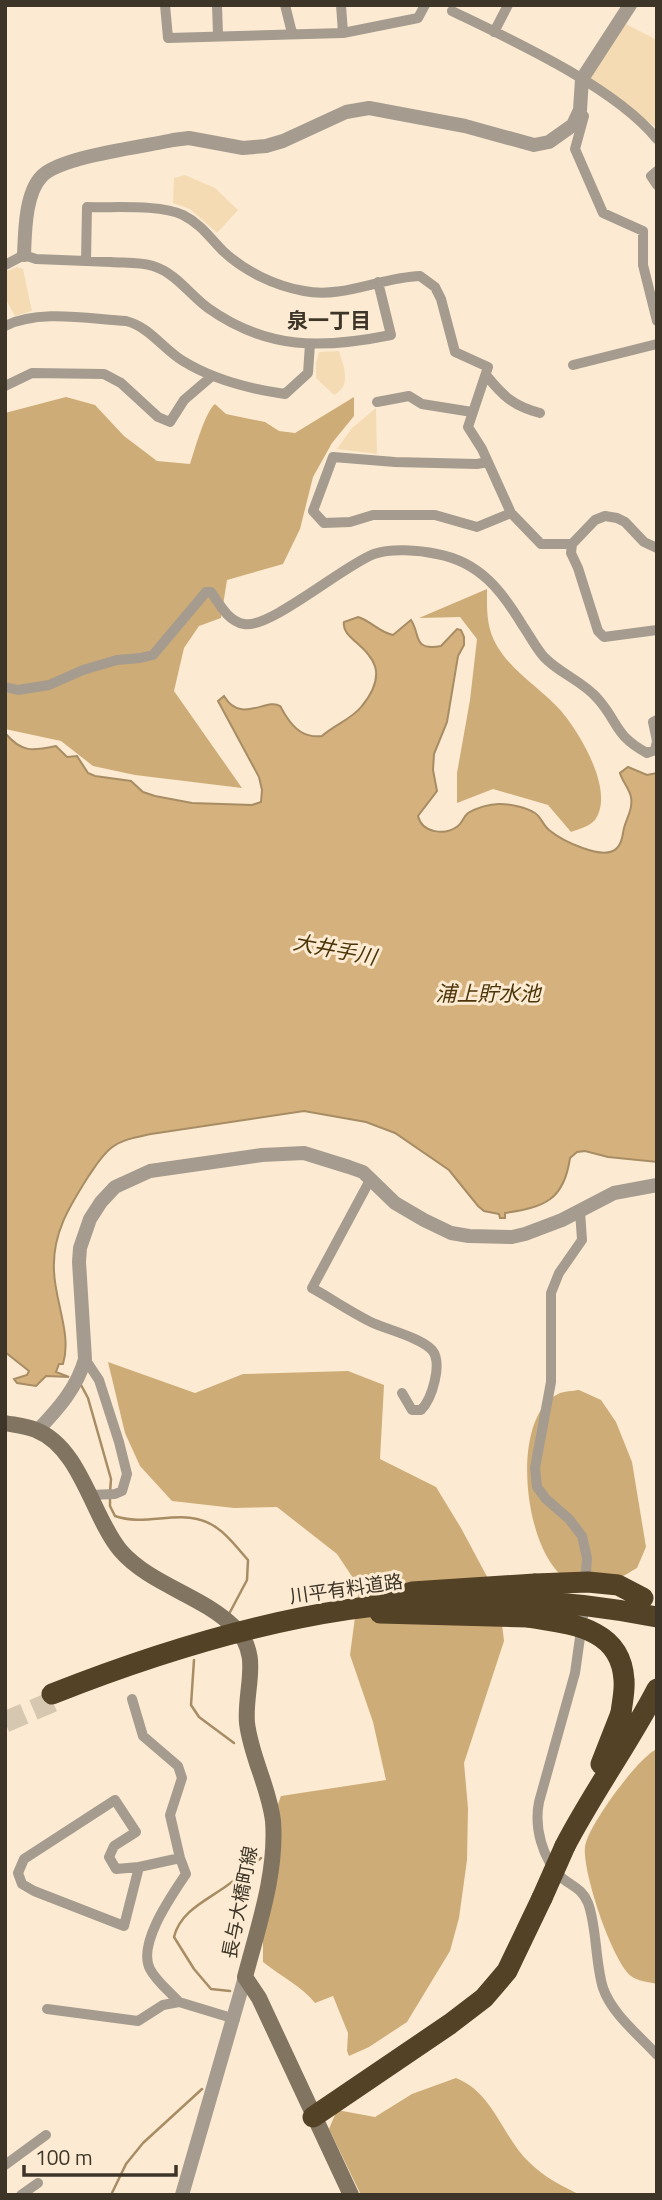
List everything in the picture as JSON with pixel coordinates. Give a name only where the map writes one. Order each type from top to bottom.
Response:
[{"type":"highway","points":[[362,1609],[412,1592],[588,1582],[618,1585],[652,1609]]},
{"type":"highway","name":"川平有料道路","points":[[53,1697],[204,1646],[362,1609],[458,1600],[512,1600],[652,1609]]},
{"type":"highway","name":"川平有料道路","points":[[362,1609],[512,1606],[592,1613],[657,1624]]},
{"type":"highway","points":[[313,2117],[450,2024],[484,1998],[507,1971],[569,1839],[621,1713],[624,1679],[618,1656],[605,1640],[586,1627],[528,1617],[362,1609]]},
{"type":"highway","points":[[569,1839],[657,1689]]},
{"type":"main road","name":"長与大橋町線","points":[[6,1420],[38,1430],[65,1452],[79,1474],[103,1495],[110,1535],[122,1551],[138,1566],[215,1612],[235,1628],[249,1647],[247,1722],[269,1798],[273,1822],[264,1904],[245,1977],[259,1998],[351,2195]]},
{"type":"street","points":[[165,5],[168,38],[343,33],[418,18],[425,5]]},
{"type":"street","points":[[217,5],[218,36]]},
{"type":"street","points":[[285,5],[292,33]]},
{"type":"street","points":[[341,5],[343,33]]},
{"type":"street","points":[[494,32],[508,5]]},
{"type":"street","points":[[24,255],[31,194],[41,177],[64,163],[189,138],[243,148],[266,146],[358,108],[466,126],[534,145],[549,142],[573,125],[580,110],[582,79],[630,5]]},
{"type":"street","points":[[452,11],[582,79],[630,113],[657,139]]},
{"type":"street","points":[[584,117],[575,149],[603,213],[643,231],[643,265],[657,321]]},
{"type":"street","points":[[657,171],[651,176],[657,185]]},
{"type":"street","points":[[86,261],[87,207],[165,210],[196,222],[223,252],[276,285],[307,292],[333,292],[420,276],[435,287],[441,299],[455,352],[488,367],[468,427],[488,462],[511,513],[541,544],[572,544]]},
{"type":"street","points":[[5,265],[24,255],[36,259],[153,266],[169,273],[226,320],[274,339],[310,344],[351,343],[391,335],[378,282]]},
{"type":"street","points":[[5,326],[20,318],[36,316],[136,323],[181,360],[212,376],[259,391],[285,394],[308,373],[310,344]]},
{"type":"street","points":[[573,365],[657,344]]},
{"type":"street","points":[[5,386],[32,373],[104,374],[121,383],[158,417],[170,422],[184,400],[212,376]]},
{"type":"street","points":[[486,376],[502,395],[522,409],[540,413]]},
{"type":"street","points":[[377,402],[410,397],[422,404],[472,412]]},
{"type":"street","points":[[488,462],[477,464],[334,457],[313,511],[324,523],[350,522],[373,515],[435,515],[477,527],[511,513]]},
{"type":"street","points":[[657,548],[644,542],[625,522],[605,516],[595,520],[572,544],[571,553],[598,631],[604,637],[657,629]]},
{"type":"street","points":[[5,687],[18,690],[48,685],[83,670],[117,660],[153,655],[206,592],[211,592],[225,613],[237,622],[248,625],[272,617],[351,565],[376,553],[399,551],[436,553],[452,558],[493,582],[507,599],[542,655],[561,673],[587,688],[600,701],[618,732],[647,753],[655,750],[657,741],[653,722],[657,720]]},
{"type":"street","points":[[38,1430],[76,1382],[85,1359],[79,1262],[80,1248],[90,1219],[115,1187],[150,1171],[262,1155],[304,1153],[363,1172],[395,1203],[451,1233],[487,1237],[525,1234],[562,1220],[614,1194],[657,1185]]},
{"type":"street","points":[[370,1180],[312,1288],[370,1321],[425,1344],[434,1353],[437,1365],[428,1403],[421,1410],[412,1410],[402,1393]]},
{"type":"street","points":[[580,1210],[582,1240],[559,1273],[551,1293],[551,1382],[535,1468],[537,1487],[582,1536],[587,1558],[584,1619],[575,1673],[536,1818],[541,1844],[549,1858],[561,1877],[575,1884],[587,1902],[603,1987],[611,2004],[657,2055]]},
{"type":"street","points":[[85,1359],[99,1380],[127,1474],[122,1491],[103,1495]]},
{"type":"street","points":[[132,1699],[143,1736],[178,1766],[182,1778],[170,1815],[186,1874],[163,1909],[146,1953],[150,1969],[178,2003]]},
{"type":"street","points":[[139,1867],[124,1926],[34,1891],[22,1884],[18,1873],[24,1858],[115,1800],[136,1832],[114,1846],[109,1857],[116,1868],[139,1867],[180,1858]]},
{"type":"street","points":[[182,2195],[245,1977]]},
{"type":"street","points":[[47,2009],[138,2021],[163,2005],[178,2003],[235,2019]]},
{"type":"street","points":[[5,2165],[46,2135]]},
{"type":"street","points":[[21,2195],[38,2183]]},
{"type":"shaded area","points":[[626,24],[657,40],[657,130],[589,78]]},
{"type":"shaded area","points":[[185,175],[215,188],[238,210],[217,233],[190,209],[173,203],[174,178]]},
{"type":"shaded area","points":[[17,267],[23,269],[32,311],[15,316],[5,298],[5,272]]},
{"type":"shaded area","points":[[339,351],[345,381],[340,391],[334,395],[316,378],[316,363],[319,352]]},
{"type":"shaded area","points":[[66,397],[95,405],[124,436],[157,461],[190,464],[204,423],[215,404],[226,414],[265,422],[279,431],[295,433],[354,397],[354,416],[332,443],[313,477],[300,529],[283,564],[227,580],[221,618],[199,626],[184,648],[174,691],[242,788],[135,775],[93,766],[61,741],[5,729],[5,413]]},
{"type":"shaded area","points":[[376,408],[377,454],[337,449],[352,428]]},
{"type":"shaded area","points":[[487,589],[489,625],[497,646],[519,673],[562,712],[593,764],[601,795],[600,808],[595,820],[571,832],[548,805],[493,789],[457,803],[457,773],[477,639],[460,617],[419,618]]},
{"type":"shaded area","points":[[108,1362],[195,1393],[243,1374],[348,1371],[384,1385],[380,1459],[436,1487],[499,1599],[504,1641],[464,1763],[468,1808],[467,1860],[459,1918],[450,1951],[407,2022],[369,2047],[349,2056],[348,2033],[333,1996],[315,2003],[297,1986],[263,1962],[263,1922],[270,1835],[281,1796],[386,1780],[373,1722],[350,1655],[359,1587],[337,1554],[277,1507],[234,1508],[172,1501],[140,1466],[125,1433]]},
{"type":"shaded area","points":[[579,1390],[601,1400],[616,1422],[632,1462],[646,1547],[637,1568],[609,1580],[574,1582],[554,1568],[542,1546],[533,1519],[528,1489],[532,1431],[542,1408],[558,1394]]},
{"type":"shaded area","points":[[657,1749],[657,1984],[631,1976],[615,1953],[593,1894],[585,1847],[595,1824],[615,1793],[638,1764]]},
{"type":"shaded area","points":[[456,2078],[480,2094],[530,2163],[541,2173],[581,2195],[361,2195],[329,2129],[337,2110],[375,2117],[412,2094]]},
{"type":"water","name":"浦上貯水池","points":[[358,617],[393,635],[411,620],[421,644],[425,646],[441,646],[457,629],[461,630],[464,637],[464,645],[458,656],[447,722],[434,754],[433,770],[437,791],[418,816],[420,822],[429,829],[447,831],[458,826],[466,815],[475,809],[508,805],[535,813],[549,830],[572,844],[593,851],[611,852],[622,839],[631,805],[630,794],[620,773],[628,767],[647,775],[657,773],[657,1162],[577,1152],[570,1158],[563,1183],[550,1199],[531,1208],[505,1213],[505,1218],[500,1218],[499,1214],[484,1211],[478,1206],[449,1170],[395,1133],[366,1122],[304,1111],[125,1140],[107,1151],[88,1177],[68,1210],[56,1245],[55,1283],[66,1342],[63,1364],[59,1364],[56,1372],[69,1377],[46,1376],[36,1386],[17,1383],[14,1379],[27,1375],[29,1371],[5,1352],[5,733],[11,740],[28,749],[56,746],[67,757],[77,756],[88,773],[131,781],[143,792],[155,796],[192,803],[252,805],[261,802],[259,777],[218,701],[224,696],[238,709],[246,710],[275,704],[280,706],[289,721],[301,732],[310,736],[322,736],[358,711],[373,688],[376,674],[373,662],[345,630],[344,622]]},
{"type":"waterway","points":[[81,1385],[88,1398],[111,1479],[110,1492]]},
{"type":"waterway","points":[[110,1498],[110,1506],[115,1516],[141,1520],[193,1518],[205,1521],[226,1535],[248,1560],[247,1580],[229,1614]]},
{"type":"waterway","points":[[194,1660],[191,1705],[199,1717],[234,1743]]},
{"type":"waterway","points":[[230,1991],[211,1989],[194,1969],[174,1937],[177,1928],[188,1914],[261,1858]]},
{"type":"waterway","points":[[111,2195],[126,2164],[143,2143],[202,2089]]},
{"type":"tunnel","points":[[5,1722],[54,1701]]},
{"type":"district","name":"泉一丁目","points":[[329,320]]},
{"type":"water label","name":"大井手川","points":[[335,949]]}]
